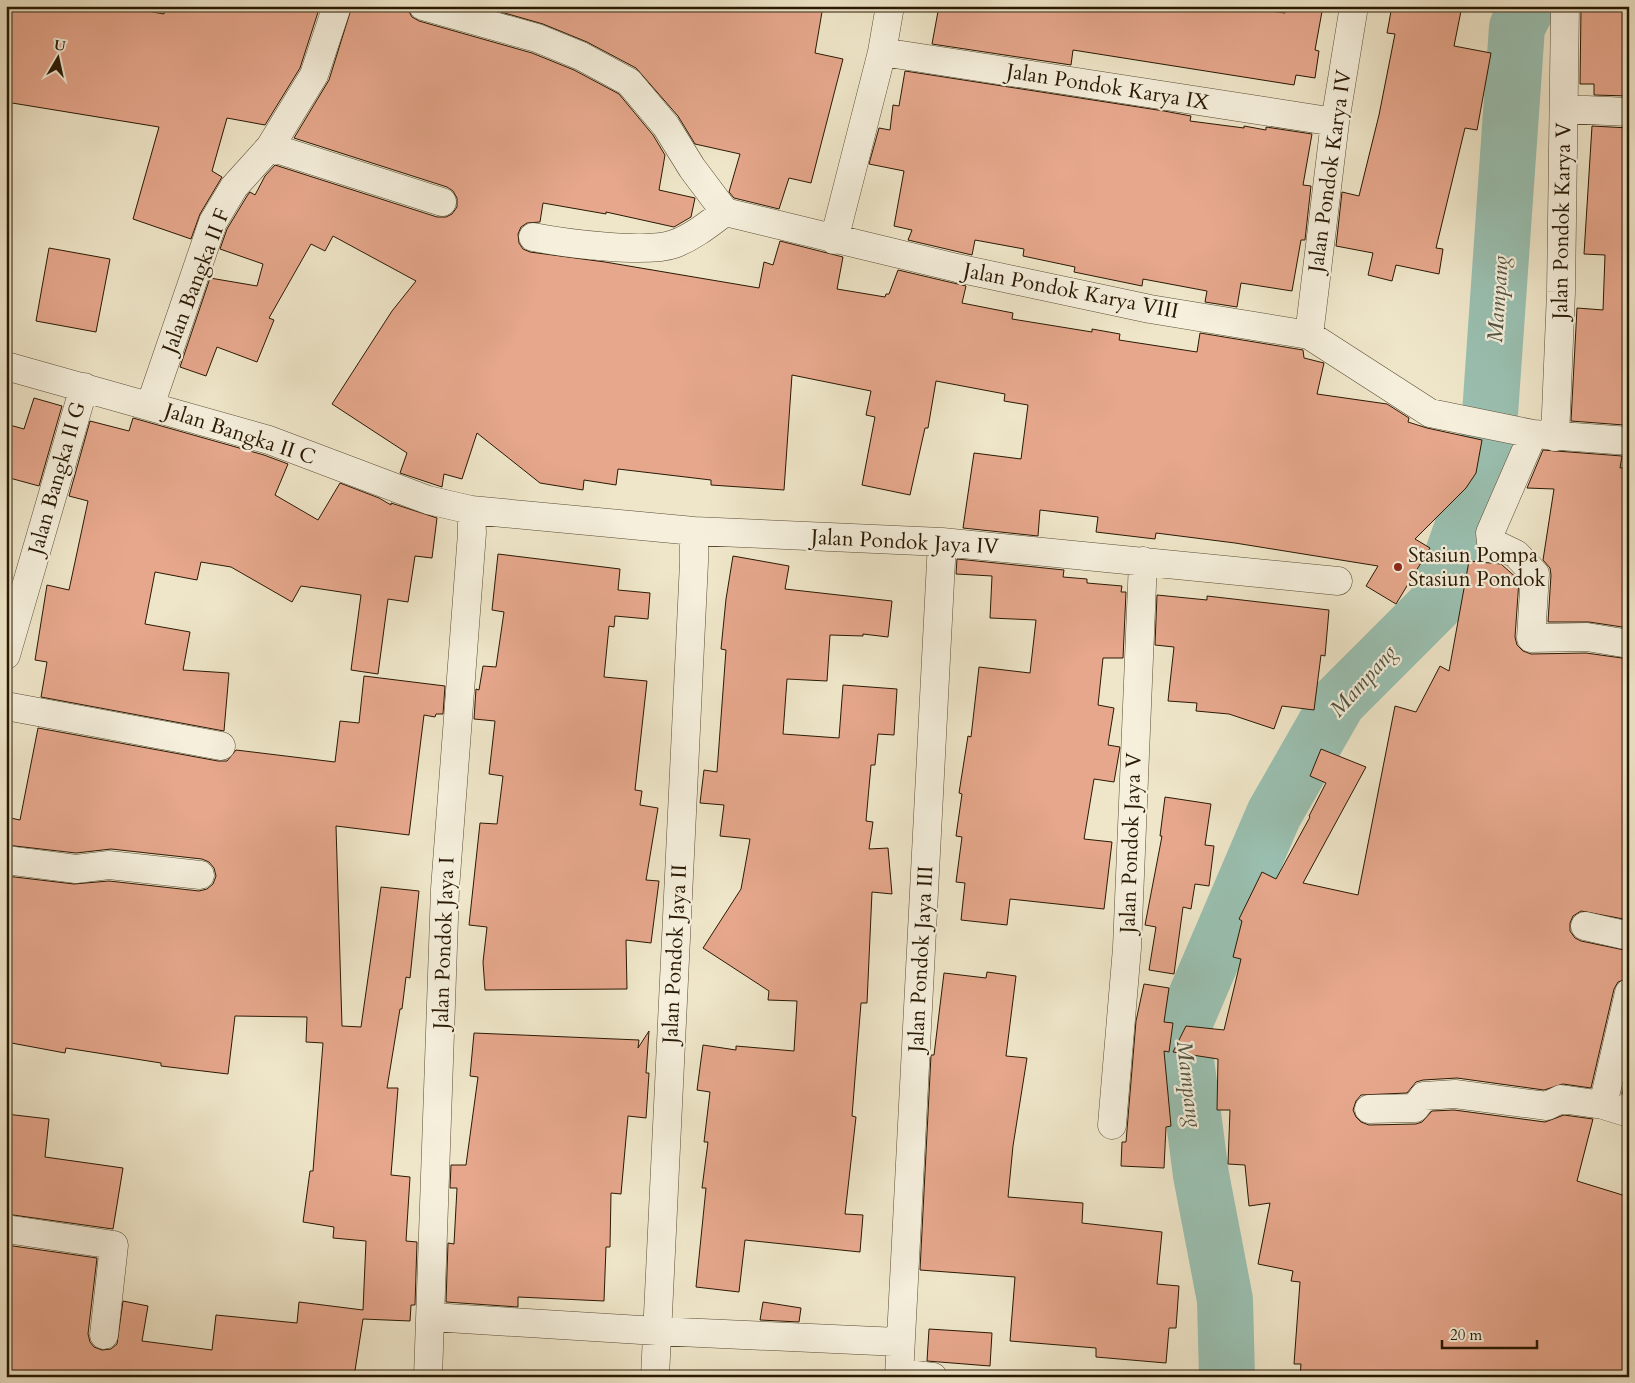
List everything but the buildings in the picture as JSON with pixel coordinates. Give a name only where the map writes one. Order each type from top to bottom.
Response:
[{"type":"street","name":"Jalan Bangka II F","points":[[150,406],[213,222],[234,187],[270,148],[314,75],[337,6]]},
{"type":"street","points":[[423,6],[537,38],[581,56],[629,82],[666,126],[698,176],[725,212],[834,240],[882,52],[890,6]]},
{"type":"street","name":"Jalan Pondok Karya IV","points":[[1309,335],[1335,122],[1354,6]]},
{"type":"street","name":"Jalan Pondok Karya V","points":[[1536,434],[1561,292],[1565,6]]},
{"type":"street","name":"Jalan Pondok Karya IX","points":[[882,52],[1335,122]]},
{"type":"street","points":[[1565,109],[1629,112]]},
{"type":"street","points":[[270,148],[442,202]]},
{"type":"street","points":[[533,237],[629,248],[672,245],[700,232],[725,212]]},
{"type":"street","name":"Jalan Pondok Karya VIII","points":[[834,240],[1150,308],[1309,335]]},
{"type":"street","points":[[1309,335],[1430,413],[1536,434],[1629,441]]},
{"type":"street","name":"Jalan Bangka II C","points":[[6,366],[269,440],[428,500],[471,510]]},
{"type":"street","name":"Jalan Bangka II G","points":[[6,656],[84,387]]},
{"type":"street","points":[[1536,434],[1489,538],[1491,542],[1522,558],[1535,574],[1531,638],[1587,637],[1629,644]]},
{"type":"street","name":"Jalan Pondok Jaya IV","points":[[471,510],[694,531],[942,542],[1338,581]]},
{"type":"street","name":"Jalan Pondok Jaya I","points":[[428,1377],[432,1317],[445,889],[472,533],[471,510]]},
{"type":"street","name":"Jalan Pondok Jaya II","points":[[655,1377],[694,531]]},
{"type":"street","name":"Jalan Pondok Jaya III","points":[[899,1375],[899,1342],[923,938],[942,542]]},
{"type":"street","name":"Jalan Pondok Jaya V","points":[[1112,1125],[1127,948],[1143,561]]},
{"type":"street","points":[[6,706],[221,746]]},
{"type":"street","points":[[6,860],[76,869],[109,865],[200,874]]},
{"type":"street","points":[[1586,926],[1629,936]]},
{"type":"street","points":[[1603,1105],[1629,993]]},
{"type":"street","points":[[1369,1109],[1415,1108],[1424,1096],[1455,1094],[1548,1106],[1561,1099],[1603,1105],[1629,1113]]},
{"type":"street","points":[[6,1229],[114,1245],[104,1335]]},
{"type":"street","points":[[432,1317],[657,1331],[899,1342]]},
{"type":"street","points":[[899,1375],[933,1377]]},
{"type":"waterway","name":"Mampang","points":[[1227,1377],[1225,1300],[1201,1175],[1182,1029],[1274,814],[1338,702],[1435,605],[1487,457],[1517,27],[1528,6]]},
{"type":"place","name":"Stasiun Pompa Stasiun Pondok","points":[[1398,567]]}]
